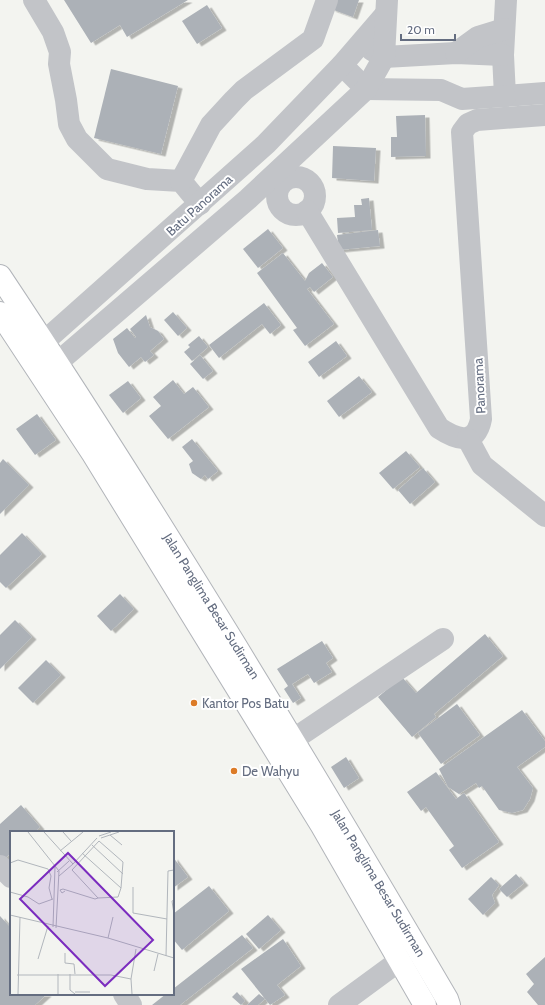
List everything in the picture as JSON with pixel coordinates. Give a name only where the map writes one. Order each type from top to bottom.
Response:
[{"type":"main road","name":"Jalan Panglima Besar Sudirman","points":[[0,276],[36,349],[50,370],[142,492],[294,739],[447,998],[449,1005]]},
{"type":"main road","name":"Jalan Panglima Besar Sudirman","points":[[2,321],[36,349]]},
{"type":"main road","name":"Jalan Panglima Besar Sudirman","points":[[50,370],[97,460],[322,826],[425,1005]]},
{"type":"street","points":[[34,0],[53,32],[60,52],[59,64],[69,124],[77,139],[107,169],[147,179],[181,181],[200,204]]},
{"type":"street","points":[[181,181],[211,125],[234,100],[244,90],[313,39],[327,0]]},
{"type":"street","points":[[505,96],[503,54],[506,0]]},
{"type":"street","points":[[272,187],[292,171],[366,89],[384,57],[386,7]]},
{"type":"street","name":"Batu Panorama","points":[[36,349],[266,144],[342,65],[360,44],[386,7]]},
{"type":"street","points":[[456,53],[478,37],[504,29]]},
{"type":"street","points":[[360,44],[384,57],[456,53],[503,54]]},
{"type":"street","points":[[342,65],[366,89],[441,90],[462,99],[545,93]]},
{"type":"street","name":"Panorama","points":[[462,99],[462,132],[481,419],[477,432],[468,439]]},
{"type":"street","points":[[462,132],[468,124],[477,120],[545,115]]},
{"type":"street","points":[[248,161],[272,187],[277,200],[286,212],[293,215],[307,211],[312,206],[314,199],[314,192],[311,185],[292,171],[266,144]]},
{"type":"street","name":"Batu Panorama","points":[[50,370],[248,199],[272,187]]},
{"type":"street","points":[[307,211],[440,428],[450,435],[460,439],[468,439],[482,465],[545,516]]},
{"type":"street","points":[[294,739],[443,639]]},
{"type":"street","points":[[0,866],[10,876]]},
{"type":"street","points":[[339,1005],[400,961]]},
{"type":"street","points":[[125,995],[131,1005]]},
{"type":"building","points":[[64,0],[188,0],[127,37],[120,25],[91,43]]},
{"type":"building","points":[[334,0],[359,0],[353,17],[331,9]]},
{"type":"building","points":[[207,5],[222,28],[197,44],[182,21]]},
{"type":"building","points":[[111,69],[178,86],[161,154],[94,138]]},
{"type":"building","points":[[425,115],[426,156],[391,157],[391,137],[397,137],[396,116]]},
{"type":"building","points":[[333,146],[376,148],[374,181],[332,178]]},
{"type":"building","points":[[369,198],[372,230],[338,233],[337,218],[355,217],[354,205],[362,205],[361,199]]},
{"type":"building","points":[[268,229],[283,248],[258,268],[243,249]]},
{"type":"building","points":[[378,230],[380,246],[339,250],[337,235]]},
{"type":"building","points":[[283,253],[305,281],[309,273],[322,263],[333,277],[314,292],[310,287],[307,289],[334,324],[305,346],[293,330],[297,328],[257,273]]},
{"type":"building","points":[[264,303],[281,325],[270,334],[262,324],[219,358],[209,345]]},
{"type":"building","points":[[173,312],[187,328],[178,336],[164,320]]},
{"type":"building","points":[[146,315],[150,327],[158,331],[164,339],[150,351],[154,355],[145,362],[141,357],[129,367],[118,353],[113,339],[127,328],[135,338],[136,337],[130,329]]},
{"type":"building","points":[[199,336],[208,347],[192,361],[184,352],[190,347],[188,345]]},
{"type":"building","points":[[336,341],[347,356],[319,377],[308,362]]},
{"type":"building","points":[[200,355],[213,371],[203,379],[190,364]]},
{"type":"building","points":[[359,376],[372,392],[339,417],[327,401]]},
{"type":"building","points":[[173,380],[184,394],[193,387],[209,407],[168,439],[149,416],[161,406],[153,397]]},
{"type":"building","points":[[128,381],[141,398],[123,413],[109,395]]},
{"type":"building","points":[[37,414],[56,440],[35,455],[16,429]]},
{"type":"building","points":[[192,439],[218,471],[208,479],[205,475],[201,479],[192,473],[189,464],[193,461],[182,447]]},
{"type":"building","points":[[406,451],[420,467],[393,489],[379,473]]},
{"type":"building","points":[[3,459],[29,485],[0,514],[0,463]]},
{"type":"building","points":[[423,468],[435,482],[410,504],[398,490]]},
{"type":"building","points":[[22,533],[42,554],[6,588],[0,582],[0,555]]},
{"type":"building","points":[[120,594],[134,609],[111,631],[97,616]]},
{"type":"building","points":[[15,620],[32,637],[0,669],[0,635]]},
{"type":"building","points":[[485,634],[503,656],[434,714],[436,717],[412,737],[378,697],[402,677],[416,693]]},
{"type":"building","points":[[322,641],[333,658],[326,663],[332,672],[314,683],[308,674],[292,684],[301,698],[293,703],[284,689],[288,686],[277,669]]},
{"type":"building","points":[[46,660],[61,675],[33,703],[18,688]]},
{"type":"building","points":[[457,704],[480,735],[441,764],[418,733]]},
{"type":"building","points":[[522,710],[545,741],[545,747],[517,767],[533,788],[530,799],[523,810],[512,813],[499,810],[482,786],[479,788],[476,783],[459,794],[448,787],[439,769]]},
{"type":"building","points":[[346,757],[359,778],[344,788],[331,767]]},
{"type":"building","points":[[436,772],[456,799],[464,793],[499,842],[462,868],[449,850],[454,846],[426,807],[421,811],[407,792]]},
{"type":"building","points":[[21,805],[40,827],[36,831],[10,831],[10,854],[3,860],[0,856],[0,824]]},
{"type":"building","points":[[174,858],[188,877],[174,887]]},
{"type":"building","points":[[516,874],[524,883],[507,897],[499,889]]},
{"type":"building","points":[[491,877],[499,885],[492,895],[495,903],[483,915],[468,899]]},
{"type":"building","points":[[209,886],[229,911],[182,950],[174,940],[174,913]]},
{"type":"building","points":[[268,915],[281,930],[259,949],[246,934]]},
{"type":"building","points":[[0,916],[10,927],[10,995],[46,995],[35,1005],[0,1005]]},
{"type":"building","points":[[242,935],[253,948],[180,1005],[152,1005],[165,995],[174,995],[174,988]]},
{"type":"building","points":[[283,939],[301,966],[277,985],[285,995],[270,1005],[241,969]]},
{"type":"building","points":[[545,957],[545,1005],[538,1005],[527,992],[534,984],[526,974]]},
{"type":"building","points":[[237,992],[245,1001],[241,1005],[232,997]]},
{"type":"building","points":[[259,994],[265,999],[258,1005],[247,1005]]},
{"type":"place","name":"Kantor Pos Batu","points":[[194,703]]},
{"type":"place","name":"De Wahyu","points":[[234,771]]}]
